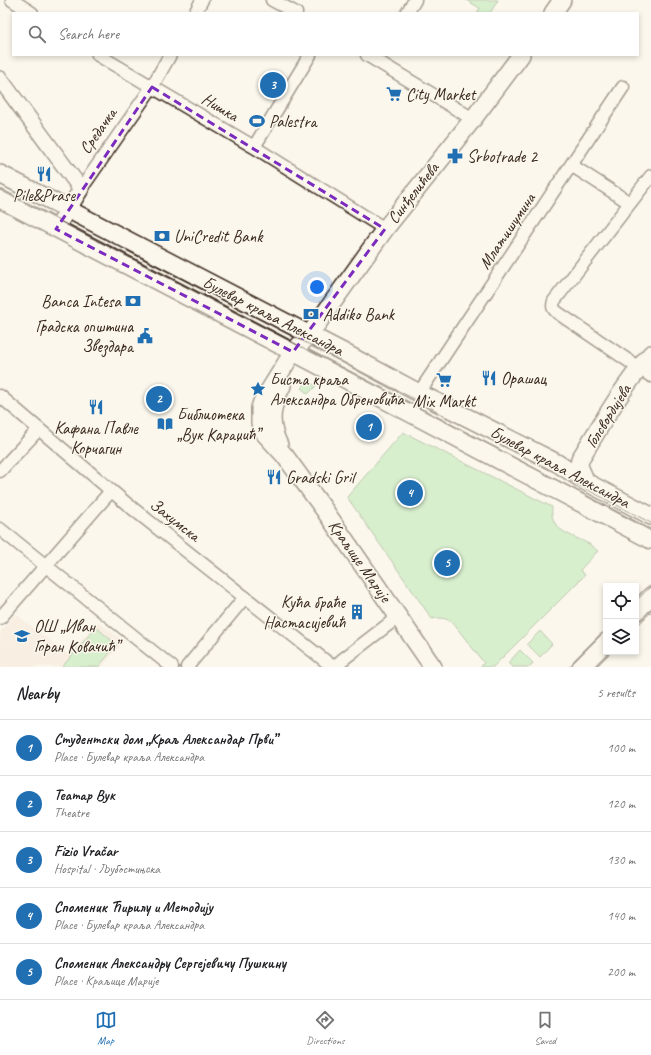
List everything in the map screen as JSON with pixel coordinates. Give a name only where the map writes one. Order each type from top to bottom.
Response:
[{"type":"main road","points":[[554,12],[562,0]]},
{"type":"main road","name":"Синђелићева","points":[[309,335],[385,229],[473,119],[520,56]]},
{"type":"main road","name":"Булевар краља Александра","points":[[0,174],[419,393],[557,463],[586,482],[651,516]]},
{"type":"main road","name":"Булевар краља Александра","points":[[0,199],[651,540]]},
{"type":"main road","name":"Краљице Марије","points":[[309,335],[262,402],[260,408],[260,423],[265,434],[285,456],[323,508],[433,667]]},
{"type":"main road","name":"Голсвордијева","points":[[586,482],[579,466],[580,459],[607,413],[645,372],[651,354]]},
{"type":"main road","points":[[639,609],[651,596]]},
{"type":"main road","points":[[582,667],[603,645]]},
{"type":"street","points":[[12,0],[30,12]]},
{"type":"street","points":[[196,12],[202,0]]},
{"type":"street","points":[[272,0],[292,7]]},
{"type":"street","points":[[408,12],[415,0]]},
{"type":"street","name":"Нишка","points":[[100,56],[254,147],[385,229]]},
{"type":"street","name":"Средачка","points":[[56,229],[81,189],[152,87],[169,56]]},
{"type":"street","points":[[254,147],[309,56]]},
{"type":"street","points":[[376,57],[473,119]]},
{"type":"street","points":[[0,79],[81,189]]},
{"type":"street","name":"Млатишумина","points":[[419,393],[623,87]]},
{"type":"street","points":[[571,165],[630,203]]},
{"type":"street","points":[[645,372],[554,310],[552,306],[554,301],[651,176]]},
{"type":"street","name":"Захумска","points":[[0,396],[111,491],[334,667]]},
{"type":"street","points":[[0,472],[40,429]]},
{"type":"street","points":[[0,618],[111,491]]},
{"type":"street","points":[[0,529],[172,667]]},
{"type":"street","points":[[187,667],[245,597]]},
{"type":"street","points":[[334,667],[398,617]]},
{"type":"highlighted area","points":[[152,87],[385,229],[293,352],[56,229]]},
{"type":"shaded area","name":"ОШ „Иван Горан Ковачић”","points":[[16,614],[68,655],[98,622],[124,641],[102,667],[0,667],[0,632]]},
{"type":"green space","points":[[466,0],[498,0],[491,12],[478,12],[480,8]]},
{"type":"green space","points":[[308,381],[316,386],[308,394],[301,388]]},
{"type":"green space","points":[[403,432],[552,507],[554,522],[558,527],[569,535],[589,544],[598,551],[580,570],[585,575],[493,667],[480,667],[484,663],[453,623],[443,618],[432,619],[347,497]]},
{"type":"green space","points":[[96,627],[117,645],[98,667],[62,667]]},
{"type":"green space","points":[[540,631],[552,644],[540,657],[527,644]]},
{"type":"green space","points":[[520,650],[533,663],[530,667],[512,667],[508,663]]},
{"type":"tram line","points":[[0,190],[551,477],[651,531]]},
{"type":"tram line","points":[[126,249],[437,411]]},
{"type":"tram line","points":[[569,480],[651,523]]},
{"type":"tram line","points":[[639,598],[651,586]]},
{"type":"tram line","points":[[639,624],[651,612]]},
{"type":"tram line","points":[[569,667],[603,633]]},
{"type":"tram line","points":[[596,667],[608,655]]},
{"type":"place","name":"Fizio Vračar","points":[[273,85]]},
{"type":"place","name":"City Market","points":[[394,94]]},
{"type":"place","name":"Palestra","points":[[257,121]]},
{"type":"place","name":"Srbotrade 2","points":[[455,156]]},
{"type":"place","name":"Pile&Prase","points":[[44,174]]},
{"type":"place","name":"UniCredit Bank","points":[[162,236]]},
{"type":"place","name":"Banca Intesa","points":[[133,301]]},
{"type":"place","name":"Addiko Bank","points":[[311,314]]},
{"type":"place","name":"Градска општина Звездара","points":[[145,336]]},
{"type":"place","name":"Орашац","points":[[489,378]]},
{"type":"place","name":"Mix Markt","points":[[444,380]]},
{"type":"place","name":"Биста краља Александра Обреновића","points":[[258,389]]},
{"type":"place","name":"Театар Вук","points":[[159,399]]},
{"type":"place","name":"Кафана Павле Корчагин","points":[[96,407]]},
{"type":"place","name":"Библиотека „Вук Караџић”","points":[[165,424]]},
{"type":"place","name":"Студентски дом „Краљ Александар Први”","points":[[369,427]]},
{"type":"place","name":"Gradski Gril","points":[[274,477]]},
{"type":"place","name":"Споменик Ћирилу и Методију","points":[[410,493]]},
{"type":"place","name":"Споменик Александру Сергејевичу Пушкину","points":[[447,563]]},
{"type":"place","name":"Кућа браће Настасијевић","points":[[357,612]]},
{"type":"place","name":"ОШ „Иван Горан Ковачић”","points":[[22,636]]}]
